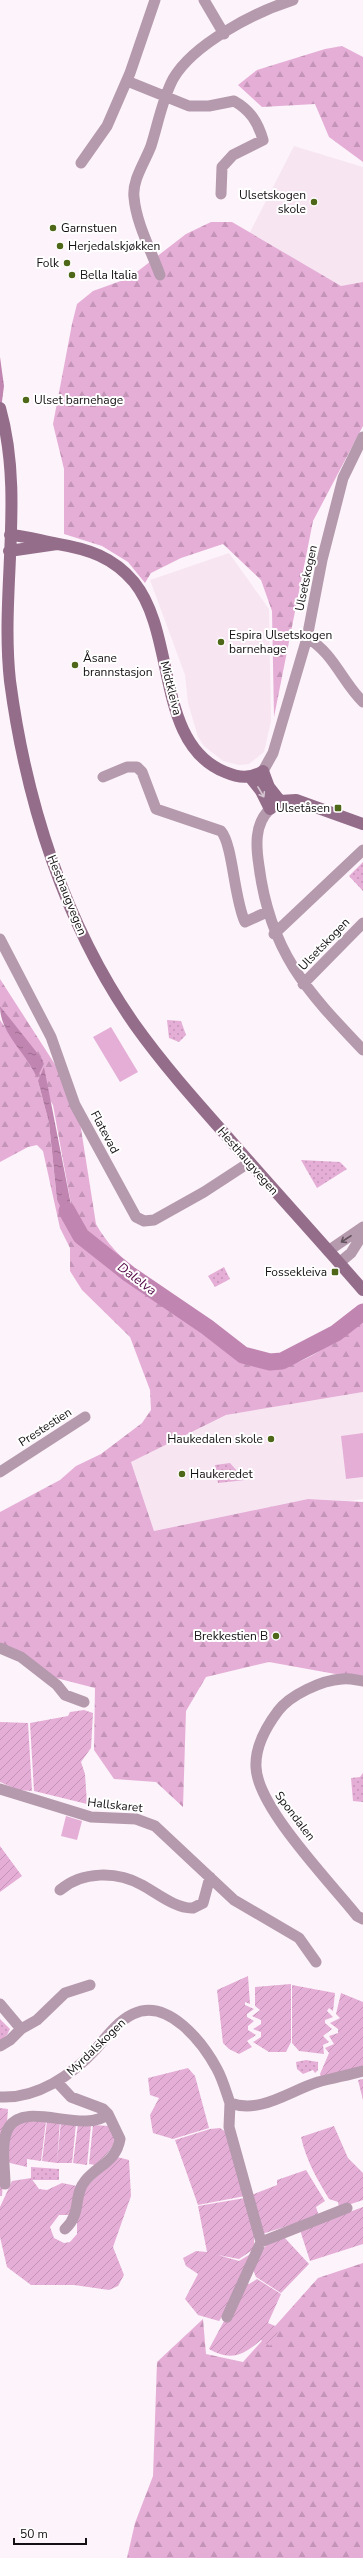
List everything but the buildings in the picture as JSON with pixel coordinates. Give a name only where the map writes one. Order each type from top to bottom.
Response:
[{"type":"main road","name":"Hesthaugvegen","points":[[1,412],[10,461],[10,535],[4,659],[5,678],[38,814],[64,891],[87,942],[135,1024],[187,1092],[363,1290]]},
{"type":"main road","name":"Midtkleiva","points":[[10,535],[26,536],[57,544],[81,547],[101,555],[112,562],[133,581],[153,616],[178,717],[187,739],[201,757],[211,765],[232,775],[250,777]]},
{"type":"main road","name":"Midtkleiva","points":[[9,551],[57,544]]},
{"type":"main road","points":[[280,801],[269,787],[263,771],[250,777],[261,792],[270,809],[280,801],[296,800],[363,824]]},
{"type":"street","points":[[81,163],[107,126],[127,80],[155,0]]},
{"type":"street","points":[[204,0],[224,34]]},
{"type":"street","points":[[160,275],[139,218],[133,186],[146,160],[166,96],[181,66],[199,49],[270,7],[292,0]]},
{"type":"street","points":[[127,80],[189,106],[209,106],[234,101],[246,108],[259,126],[262,140],[233,155],[222,167],[220,194]]},
{"type":"street","name":"Ulsetskogen","points":[[263,771],[273,753],[307,638],[322,560],[343,478],[363,437]]},
{"type":"street","points":[[307,638],[322,649],[363,702]]},
{"type":"street","points":[[102,777],[127,767],[137,767],[142,772],[156,809],[221,831],[227,841],[238,904],[245,922],[267,912]]},
{"type":"street","name":"Ulsetskogen","points":[[270,809],[261,820],[257,837],[262,888],[267,912],[274,934],[303,984],[363,1050]]},
{"type":"street","points":[[274,934],[363,850]]},
{"type":"street","name":"Ulsetskogen","points":[[303,984],[363,923]]},
{"type":"street","name":"Flatevad","points":[[0,939],[51,1037],[75,1105],[136,1217],[144,1221],[154,1220],[231,1176],[250,1162]]},
{"type":"street","points":[[328,1250],[363,1227]]},
{"type":"street","points":[[340,1263],[351,1253],[363,1234]]},
{"type":"street","name":"Prestestien","points":[[0,1472],[85,1417]]},
{"type":"street","points":[[0,1648],[21,1657],[57,1684],[65,1695],[84,1702]]},
{"type":"street","name":"Spondalen","points":[[363,1681],[342,1679],[323,1683],[288,1702],[277,1712],[264,1733],[257,1756],[256,1766],[261,1791],[273,1811],[357,1916],[363,1919]]},
{"type":"street","name":"Hallskaret","points":[[0,1790],[91,1817],[136,1819],[149,1823],[160,1830],[244,1908],[299,1938],[316,1962]]},
{"type":"street","points":[[60,1890],[78,1879],[112,1876],[130,1880],[182,1906],[193,1908],[203,1903],[210,1877]]},
{"type":"street","points":[[0,2046],[10,2040],[21,2029],[37,2020],[65,1993],[90,1985]]},
{"type":"street","points":[[0,2004],[21,2029]]},
{"type":"street","name":"Myrdalskogen","points":[[0,2097],[19,2095],[57,2082],[88,2058],[123,2020],[134,2013],[156,2011],[168,2015],[181,2024],[205,2050],[217,2070],[230,2103],[230,2132],[261,2242]]},
{"type":"street","points":[[230,2103],[245,2108],[254,2107],[318,2082],[363,2071]]},
{"type":"street","name":"Myrdalskogen","points":[[57,2082],[72,2097],[96,2106],[108,2114]]},
{"type":"street","points":[[5,2184],[6,2134],[15,2121],[31,2117],[92,2122],[108,2114],[120,2139],[118,2148],[108,2162],[84,2182],[75,2216],[64,2229]]},
{"type":"street","points":[[227,2317],[261,2242],[347,2208]]},
{"type":"shaded area","name":"Ulsetskogen skole","points":[[294,146],[363,167],[363,301],[248,236]]},
{"type":"shaded area","name":"Espira Ulsetskogen barnehage","points":[[229,553],[269,609],[271,721],[264,752],[249,764],[239,765],[223,761],[204,746],[198,737],[188,703],[185,675],[150,580]]},
{"type":"shaded area","name":"Haukedalen skole","points":[[363,1392],[363,1499],[349,1501],[308,1499],[154,1531],[131,1462],[226,1415]]},
{"type":"green space","points":[[342,46],[363,57],[363,162],[329,137],[315,104],[262,107],[238,85],[257,70],[325,49]]},
{"type":"green space","points":[[211,222],[232,222],[341,286],[363,282],[363,426],[313,521],[274,717],[272,611],[261,580],[223,544],[181,558],[151,573],[145,583],[128,562],[102,546],[64,534],[64,469],[53,424],[77,304],[93,291],[129,278],[186,234]]},
{"type":"green space","points":[[363,862],[363,891],[349,876]]},
{"type":"green space","points":[[0,979],[76,1097],[96,1224],[113,1248],[134,1269],[181,1305],[228,1349],[249,1361],[260,1365],[275,1367],[301,1361],[322,1350],[341,1336],[363,1323],[363,1392],[226,1415],[131,1462],[154,1531],[308,1499],[363,1502],[363,1679],[269,1662],[206,1677],[186,1711],[183,1807],[156,1782],[114,1779],[94,1750],[95,1688],[56,1678],[0,1646],[0,1512],[60,1480],[76,1466],[101,1454],[142,1423],[151,1410],[150,1390],[130,1337],[82,1290],[70,1271],[70,1248],[60,1228],[43,1151],[37,1145],[28,1147],[0,1162],[0,1020],[33,1068],[37,1077],[44,1064],[0,1006]],"holes":[[[38,1081],[53,1105],[73,1215],[81,1229],[57,1200],[49,1123]]]},
{"type":"green space","points":[[167,1020],[181,1021],[186,1035],[179,1042],[169,1038]]},
{"type":"green space","points":[[111,1027],[138,1072],[120,1082],[93,1037]]},
{"type":"green space","points":[[301,1160],[340,1162],[347,1169],[317,1188]]},
{"type":"green space","points":[[224,1267],[230,1279],[215,1287],[208,1276]]},
{"type":"green space","points":[[363,1433],[363,1477],[346,1479],[341,1436]]},
{"type":"green space","points":[[230,1463],[245,1480],[218,1483],[215,1465]]},
{"type":"green space","points":[[84,1710],[93,1713],[91,1748],[81,1762],[85,1774],[87,1804],[34,1791],[30,1723],[68,1716],[70,1712]]},
{"type":"green space","points":[[0,1722],[28,1723],[32,1791],[18,1790],[0,1782]]},
{"type":"green space","points":[[363,1773],[363,1802],[353,1801],[351,1778],[360,1777]]},
{"type":"green space","points":[[66,1816],[82,1821],[77,1840],[61,1836]]},
{"type":"green space","points":[[0,1846],[22,1876],[0,1892]]},
{"type":"green space","points":[[248,1976],[250,2004],[245,2002],[245,2005],[254,2009],[247,2014],[247,2017],[254,2021],[248,2026],[248,2030],[256,2035],[247,2041],[252,2047],[239,2054],[229,2049],[223,2043],[217,1990]]},
{"type":"green space","points":[[291,1984],[291,2042],[286,2052],[269,2052],[253,2042],[261,2037],[261,2032],[253,2029],[261,2024],[261,2020],[252,2016],[260,2010],[255,2006],[255,1987]]},
{"type":"green space","points":[[292,1985],[335,1993],[333,2011],[329,2008],[327,2011],[333,2017],[325,2020],[325,2023],[332,2029],[323,2036],[329,2042],[323,2045],[324,2054],[299,2051],[292,2043]]},
{"type":"green space","points":[[341,1993],[363,2002],[363,2067],[321,2077],[320,2074],[329,2053],[325,2048],[334,2044],[329,2036],[338,2033],[338,2029],[330,2023],[340,2018],[336,2014]]},
{"type":"green space","points":[[0,2019],[10,2029],[7,2035],[0,2041]]},
{"type":"green space","points":[[306,2060],[318,2062],[318,2070],[315,2073],[313,2070],[303,2074],[297,2069],[296,2062]]},
{"type":"green space","points":[[188,2068],[195,2076],[209,2128],[173,2139],[153,2133],[150,2115],[159,2098],[150,2095],[148,2078]]},
{"type":"green space","points":[[363,2079],[363,2100],[358,2080]]},
{"type":"green space","points":[[0,2108],[8,2109],[2,2196],[0,2196]]},
{"type":"green space","points":[[46,2121],[41,2161],[27,2159],[27,2167],[10,2163],[7,2160],[7,2135],[20,2122]]},
{"type":"green space","points":[[47,2121],[60,2121],[57,2163],[42,2161]]},
{"type":"green space","points":[[61,2121],[76,2124],[72,2163],[57,2163]]},
{"type":"green space","points":[[78,2124],[91,2125],[87,2165],[73,2163]]},
{"type":"green space","points":[[93,2125],[110,2126],[114,2138],[112,2148],[95,2165],[89,2164]]},
{"type":"green space","points":[[334,2126],[348,2158],[363,2173],[363,2200],[339,2208],[338,2202],[329,2199],[316,2177],[306,2154],[301,2137]]},
{"type":"green space","points":[[220,2128],[226,2132],[245,2196],[198,2205],[175,2140],[210,2129]]},
{"type":"green space","points":[[117,2157],[129,2160],[131,2196],[113,2247],[124,2275],[118,2286],[109,2290],[74,2285],[31,2285],[7,2267],[0,2237],[0,2207],[12,2181],[31,2178],[39,2189],[47,2190],[62,2183],[77,2186],[70,2215],[59,2215],[50,2227],[54,2238],[64,2243],[70,2242],[77,2234],[77,2222],[84,2189]]},
{"type":"green space","points":[[31,2167],[59,2169],[59,2180],[31,2180]]},
{"type":"green space","points":[[306,2170],[325,2201],[316,2207],[319,2216],[262,2234],[249,2196],[277,2185],[277,2180]]},
{"type":"green space","points":[[245,2198],[254,2231],[254,2253],[251,2251],[239,2259],[218,2255],[239,2261],[252,2253],[226,2311],[219,2321],[198,2315],[185,2299],[198,2274],[186,2266],[183,2258],[196,2251],[207,2252],[198,2206]]},
{"type":"green space","points":[[363,2207],[363,2244],[310,2261],[300,2230]]},
{"type":"green space","points":[[283,2236],[309,2264],[281,2293],[256,2277],[252,2267],[269,2241]]},
{"type":"green space","points":[[363,2263],[363,2558],[127,2558],[135,2523],[153,2476],[157,2362],[203,2319],[206,2354],[243,2362],[318,2278]]},
{"type":"green space","points":[[257,2279],[281,2294],[268,2323],[280,2328],[270,2346],[261,2340],[248,2350],[230,2356],[217,2353],[209,2349],[245,2282],[249,2284]]},
{"type":"water","points":[[0,357],[4,386],[0,417]]},
{"type":"water","points":[[0,1006],[42,1059],[44,1064],[37,1078],[4,1025]]},
{"type":"water","points":[[44,1067],[73,1215],[81,1229],[73,1231],[57,1200],[49,1123],[38,1081]]},
{"type":"waterway","name":"Dalelva","points":[[67,1211],[81,1236],[129,1274],[207,1327],[243,1355],[270,1362],[282,1361],[336,1333],[363,1312]]},
{"type":"place","name":"Ulsetskogen skole","points":[[314,202]]},
{"type":"place","name":"Garnstuen","points":[[53,228]]},
{"type":"place","name":"Herjedalskjøkken","points":[[60,246]]},
{"type":"place","name":"Folk","points":[[67,263]]},
{"type":"place","name":"Bella Italia","points":[[72,275]]},
{"type":"place","name":"Ulset barnehage","points":[[26,400]]},
{"type":"place","name":"Espira Ulsetskogen barnehage","points":[[221,642]]},
{"type":"place","name":"Åsane brannstasjon","points":[[75,665]]},
{"type":"place","name":"Ulsetåsen","points":[[338,808]]},
{"type":"place","name":"Fossekleiva","points":[[335,1272]]},
{"type":"place","name":"Haukedalen skole","points":[[271,1439]]},
{"type":"place","name":"Haukeredet","points":[[182,1474]]},
{"type":"place","name":"Brekkestien B","points":[[276,1636]]}]
